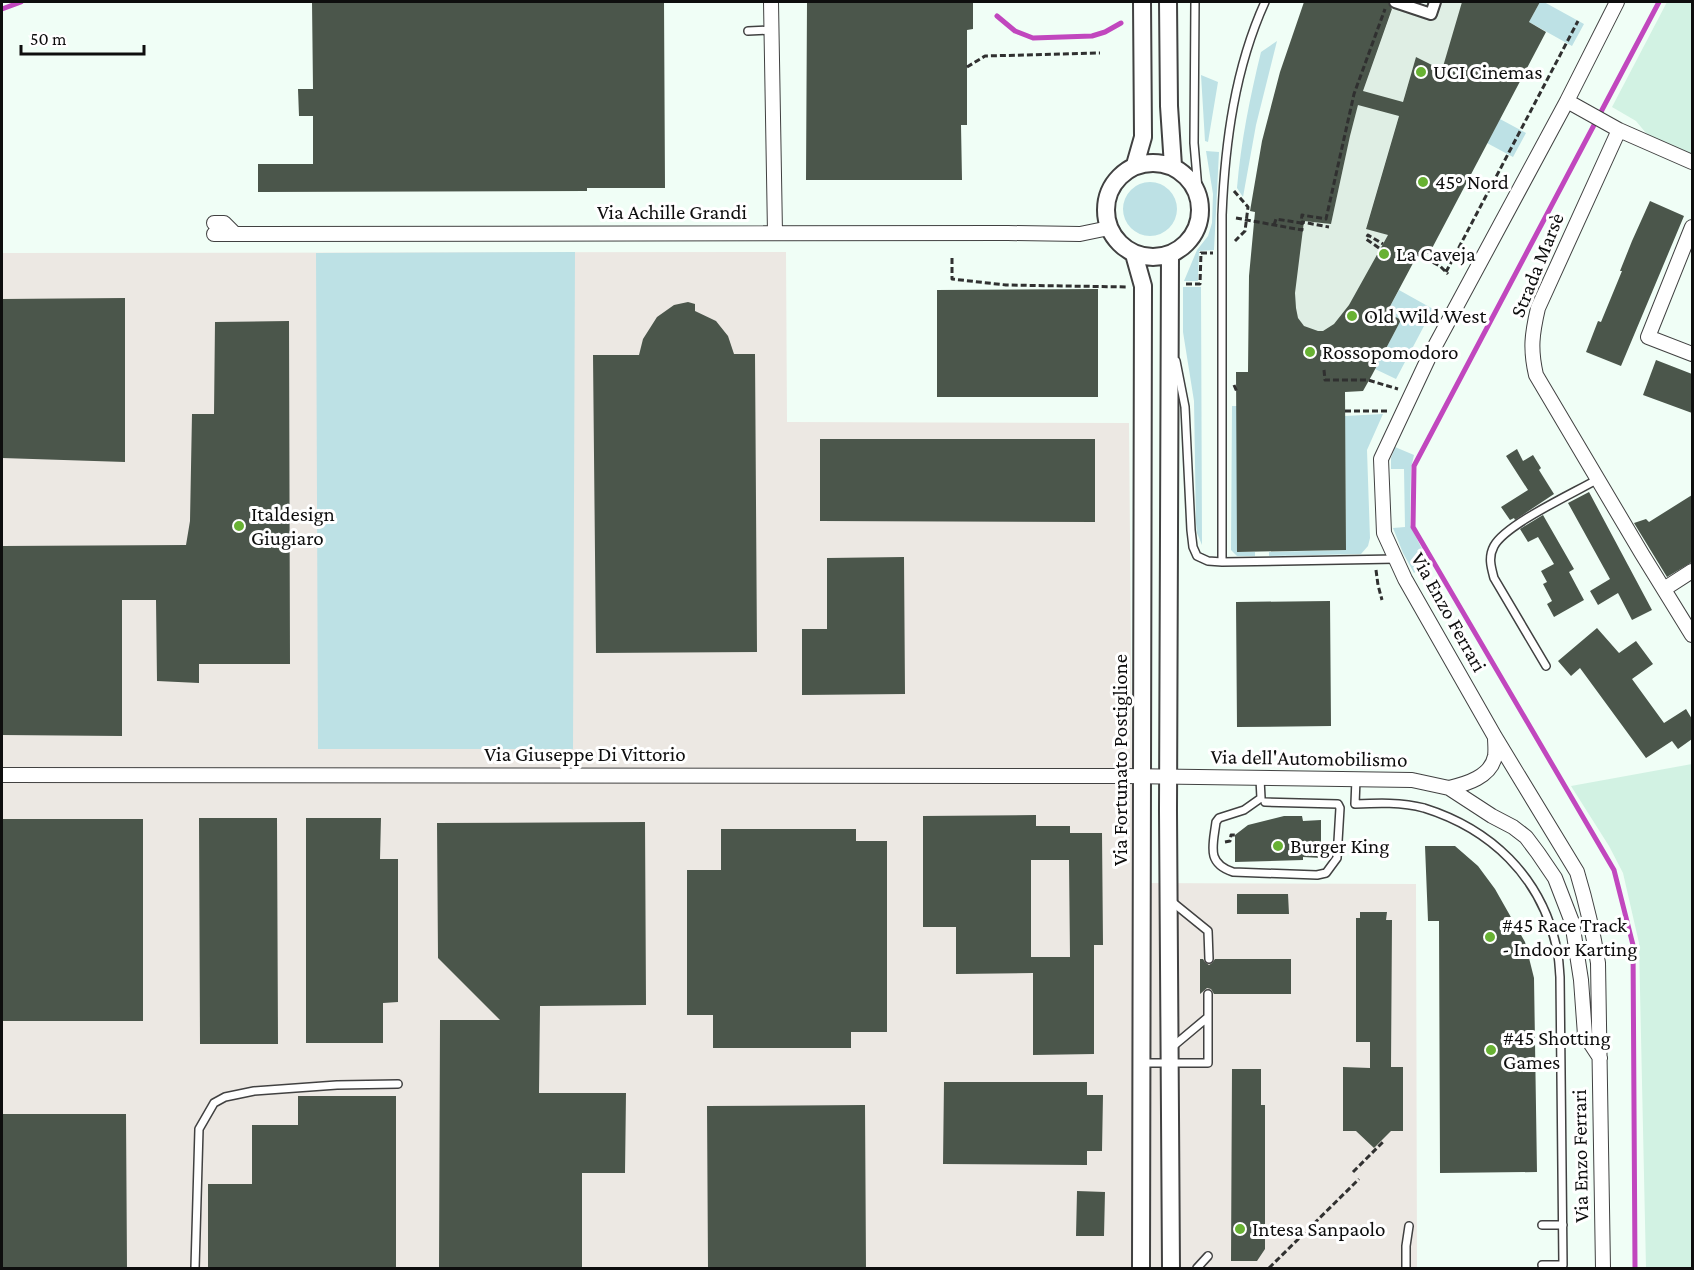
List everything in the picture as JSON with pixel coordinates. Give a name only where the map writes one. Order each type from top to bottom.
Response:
[{"type":"street","points":[[771,2],[775,233]]},
{"type":"street","points":[[1135,165],[1143,137],[1142,2]]},
{"type":"street","points":[[1168,2],[1169,106],[1173,166]]},
{"type":"street","points":[[1391,2],[1431,14],[1435,2]]},
{"type":"street","name":"Via Enzo Ferrari","points":[[1603,1269],[1598,963],[1593,930],[1577,872],[1495,737],[1407,583],[1384,533],[1381,459],[1412,392],[1567,101],[1617,2]]},
{"type":"street","points":[[1567,101],[1614,127],[1692,162]]},
{"type":"street","name":"Strada Marsè","points":[[1614,127],[1538,308],[1532,334],[1532,355],[1536,375],[1692,635]]},
{"type":"street","points":[[1160,162],[1173,166],[1190,181],[1199,201],[1200,212],[1194,233],[1180,249],[1170,254],[1146,257],[1134,254],[1117,241],[1109,228],[1106,201],[1111,186],[1121,174],[1135,165],[1160,162]]},
{"type":"street","points":[[1692,227],[1648,337],[1692,354]]},
{"type":"street","name":"Via Achille Grandi","points":[[214,229],[236,234],[1080,234],[1109,228]]},
{"type":"street","name":"Via Fortunato Postiglione","points":[[1134,254],[1143,286],[1141,1269]]},
{"type":"street","points":[[1170,254],[1168,898],[1171,1269]]},
{"type":"street","points":[[1664,589],[1692,571]]},
{"type":"street","points":[[1449,788],[1474,781],[1486,771],[1495,758],[1495,737]]},
{"type":"street","name":"Via Giuseppe Di Vittorio","points":[[2,775],[1168,776]]},
{"type":"street","name":"Via dell'Automobilismo","points":[[1168,776],[1412,780],[1449,788],[1512,827],[1526,837],[1555,878],[1572,922],[1581,980],[1585,1035],[1600,1058]]},
{"type":"lane","points":[[1195,2],[1194,144],[1199,201]]},
{"type":"lane","points":[[1222,562],[1224,160],[1241,69],[1252,32],[1265,2]]},
{"type":"lane","points":[[748,31],[772,30]]},
{"type":"lane","points":[[1170,332],[1185,404],[1193,547],[1197,556],[1208,561],[1222,562],[1396,559]]},
{"type":"lane","points":[[1546,666],[1494,578],[1490,563],[1492,548],[1500,537],[1514,526],[1598,479]]},
{"type":"lane","points":[[1260,779],[1263,800]]},
{"type":"lane","points":[[1355,804],[1356,779]]},
{"type":"lane","points":[[1263,800],[1336,803],[1340,808],[1337,858],[1326,873],[1317,875],[1233,872],[1220,868],[1214,858],[1216,822],[1263,800]]},
{"type":"lane","points":[[1340,808],[1355,804],[1404,804],[1423,808],[1468,827],[1497,846],[1518,866],[1536,895],[1557,946],[1560,977],[1563,1265],[1542,1265]]},
{"type":"lane","points":[[1168,898],[1208,931],[1209,959]]},
{"type":"lane","points":[[1142,1063],[1169,1056],[1208,1063],[1208,994]]},
{"type":"lane","points":[[1169,1056],[1208,1017]]},
{"type":"lane","points":[[195,1269],[200,1129],[214,1103],[225,1096],[254,1091],[337,1085],[398,1084]]},
{"type":"lane","points":[[1542,1225],[1563,1224]]},
{"type":"lane","points":[[1406,1269],[1409,1226]]},
{"type":"lane","points":[[1197,1269],[1208,1256]]},
{"type":"path","points":[[1274,225],[1276,219],[1301,223],[1302,215],[1326,219],[1354,94],[1391,2]]},
{"type":"path","points":[[1417,254],[1440,266],[1447,273],[1578,21]]},
{"type":"path","points":[[967,67],[985,56],[1100,53]]},
{"type":"path","points":[[1234,190],[1248,207],[1245,231],[1235,240],[1235,246]]},
{"type":"path","points":[[1236,218],[1302,230],[1302,222],[1329,226]]},
{"type":"path","points":[[1379,248],[1366,239],[1368,235],[1383,244]]},
{"type":"path","points":[[1183,284],[1200,284],[1201,253],[1217,253]]},
{"type":"path","points":[[952,258],[952,279],[1006,285],[1130,287]]},
{"type":"path","points":[[1324,370],[1324,380],[1368,380],[1412,392]]},
{"type":"path","points":[[1234,376],[1234,387],[1237,392]]},
{"type":"path","points":[[1345,411],[1403,411]]},
{"type":"path","points":[[1376,559],[1382,600]]},
{"type":"path","points":[[1225,842],[1230,841],[1231,835],[1235,835]]},
{"type":"path","points":[[1353,1172],[1383,1142],[1381,1140]]},
{"type":"path","points":[[1269,1269],[1359,1179]]},
{"type":"shaded area","points":[[1395,2],[1431,14],[1435,2],[1489,2],[1452,75],[1416,57],[1366,228],[1388,235],[1390,232],[1338,328],[1317,336],[1295,321],[1290,218],[1331,224],[1358,105]]},
{"type":"shaded area","points":[[1540,2],[1584,24],[1572,46],[1529,22]]},
{"type":"shaded area","points":[[1277,41],[1256,125],[1243,197],[1237,188],[1243,136],[1253,86],[1261,52]]},
{"type":"shaded area","points":[[1201,75],[1218,82],[1208,142],[1205,141]]},
{"type":"shaded area","points":[[1500,119],[1526,133],[1513,157],[1487,143]]},
{"type":"shaded area","points":[[1206,151],[1219,152],[1214,250],[1199,251],[1198,281],[1184,281],[1197,250],[1208,236],[1212,223],[1213,194]]},
{"type":"shaded area","points":[[1145,182],[1155,182],[1165,186],[1173,194],[1177,209],[1173,224],[1165,232],[1155,236],[1145,236],[1135,232],[1127,224],[1123,214],[1123,204],[1127,194],[1135,186]]},
{"type":"shaded area","points":[[575,252],[573,749],[318,749],[316,253]]},
{"type":"shaded area","points":[[786,252],[787,422],[1129,423],[1133,883],[1416,884],[1417,1268],[2,1268],[2,253]]},
{"type":"shaded area","points":[[1183,287],[1201,287],[1202,545],[1196,523],[1194,401],[1183,332]]},
{"type":"shaded area","points":[[1399,290],[1433,309],[1396,379],[1375,369],[1401,320],[1387,312]]},
{"type":"shaded area","points":[[1232,406],[1237,406],[1237,552],[1255,552],[1255,556],[1237,556],[1231,550]]},
{"type":"shaded area","points":[[1383,414],[1367,450],[1370,538],[1368,546],[1361,554],[1269,556],[1269,552],[1346,550],[1345,416]]},
{"type":"shaded area","points":[[1395,447],[1414,455],[1411,468],[1410,525],[1429,563],[1414,573],[1393,528],[1405,527],[1404,469],[1391,469],[1391,458]]},
{"type":"green space","points":[[1667,2],[1692,2],[1692,159],[1664,147],[1646,133],[1636,121],[1612,107]]},
{"type":"green space","points":[[1692,764],[1692,1268],[1646,1268],[1639,943],[1623,873],[1609,846],[1571,786]]},
{"type":"building","points":[[312,2],[664,2],[665,188],[587,188],[587,191],[258,192],[258,164],[313,164],[313,116],[299,116],[298,89],[313,89]]},
{"type":"building","points":[[807,2],[973,2],[973,29],[967,30],[967,125],[961,125],[962,180],[806,180]]},
{"type":"building","name":"45° Nord","points":[[1304,2],[1388,2],[1392,9],[1363,91],[1403,102],[1416,57],[1442,70],[1462,2],[1540,2],[1529,22],[1546,32],[1429,254],[1420,250],[1387,312],[1401,320],[1372,375],[1363,391],[1345,392],[1346,550],[1237,552],[1236,372],[1248,372],[1249,276],[1255,212],[1250,211],[1262,141],[1280,72]],"holes":[[[1358,105],[1399,116],[1366,229],[1388,235],[1349,305],[1334,324],[1323,331],[1304,326],[1298,318],[1295,293],[1304,221],[1331,224]]]},
{"type":"building","points":[[1650,201],[1684,216],[1621,366],[1586,352],[1598,321],[1601,322]]},
{"type":"building","points":[[1098,289],[1098,397],[937,397],[937,290]]},
{"type":"building","points":[[125,298],[125,462],[2,458],[2,299]]},
{"type":"building","points":[[688,302],[695,304],[695,311],[716,321],[728,336],[734,354],[755,354],[757,652],[596,653],[593,355],[639,355],[643,339],[657,317],[674,305]]},
{"type":"building","name":"Italdesign Giugiaro","points":[[289,321],[290,664],[199,664],[199,683],[157,681],[156,600],[122,600],[122,736],[2,735],[2,546],[186,545],[190,521],[192,414],[214,414],[215,322]]},
{"type":"building","points":[[1656,360],[1692,374],[1692,413],[1643,395]]},
{"type":"building","points":[[820,439],[1095,439],[1095,522],[820,521]]},
{"type":"building","points":[[1517,449],[1523,461],[1533,455],[1541,468],[1539,470],[1554,494],[1515,520],[1514,518],[1510,520],[1501,507],[1528,490],[1506,456]]},
{"type":"building","points":[[1589,492],[1652,610],[1632,620],[1618,593],[1598,605],[1590,591],[1610,579],[1568,503]]},
{"type":"building","points":[[1692,495],[1692,562],[1667,577],[1634,523],[1646,519],[1649,522]]},
{"type":"building","points":[[1543,515],[1574,569],[1569,572],[1584,600],[1554,617],[1547,604],[1552,601],[1543,584],[1547,582],[1541,571],[1554,564],[1538,537],[1528,542],[1520,529]]},
{"type":"building","points":[[904,557],[905,694],[802,695],[802,629],[827,629],[827,558]]},
{"type":"building","points":[[1330,601],[1331,726],[1237,727],[1236,602]]},
{"type":"building","points":[[1597,628],[1619,653],[1636,641],[1653,664],[1632,679],[1664,723],[1686,709],[1692,719],[1692,739],[1678,749],[1672,741],[1646,758],[1580,668],[1571,676],[1558,661]]},
{"type":"building","points":[[1036,815],[1036,826],[1070,826],[1070,833],[1102,833],[1103,945],[1094,945],[1094,1054],[1033,1055],[1033,973],[956,974],[956,927],[923,927],[923,816]],"holes":[[[1031,860],[1069,860],[1070,957],[1031,957]]]},
{"type":"building","name":"Burger King","points":[[1284,816],[1302,816],[1303,821],[1321,820],[1321,858],[1303,857],[1303,860],[1235,862],[1235,835],[1248,825]]},
{"type":"building","points":[[199,818],[277,818],[278,1044],[200,1044]]},
{"type":"building","points":[[306,818],[381,818],[380,859],[398,859],[398,1002],[383,1003],[383,1043],[306,1043]]},
{"type":"building","points":[[2,819],[143,819],[143,1021],[2,1021]]},
{"type":"building","points":[[645,822],[646,1005],[540,1006],[539,1093],[626,1093],[625,1173],[582,1173],[582,1269],[439,1269],[440,1020],[500,1020],[438,958],[437,823]]},
{"type":"building","points":[[721,829],[856,829],[856,841],[887,841],[887,1032],[851,1032],[851,1048],[713,1048],[713,1015],[687,1015],[687,870],[721,870]]},
{"type":"building","points":[[1425,846],[1455,846],[1478,866],[1495,889],[1525,942],[1534,978],[1537,1172],[1440,1173],[1439,921],[1428,921]]},
{"type":"building","points":[[1237,894],[1288,894],[1289,914],[1237,914]]},
{"type":"building","points":[[1360,912],[1387,912],[1386,920],[1392,920],[1391,1067],[1403,1067],[1403,1131],[1391,1131],[1374,1148],[1356,1131],[1343,1131],[1343,1067],[1370,1068],[1370,1042],[1356,1042],[1356,918],[1360,918]]},
{"type":"building","points":[[1200,959],[1209,965],[1215,959],[1291,959],[1291,994],[1214,994],[1211,989],[1207,988],[1200,994]]},
{"type":"building","points":[[1232,1069],[1261,1069],[1261,1105],[1265,1105],[1265,1249],[1257,1261],[1231,1261]]},
{"type":"building","points":[[944,1082],[1087,1082],[1087,1095],[1103,1095],[1102,1151],[1087,1151],[1087,1165],[943,1164]]},
{"type":"building","points":[[298,1096],[396,1096],[396,1269],[208,1269],[208,1184],[252,1184],[252,1125],[298,1125]]},
{"type":"building","points":[[865,1105],[866,1269],[708,1269],[707,1106]]},
{"type":"building","points":[[2,1114],[126,1114],[127,1269],[2,1269]]},
{"type":"building","points":[[1077,1191],[1105,1192],[1104,1236],[1076,1236]]},
{"type":"waterway","points":[[2,9],[21,2]]},
{"type":"waterway","points":[[1635,1268],[1633,945],[1614,870],[1413,527],[1414,466],[1659,2]]},
{"type":"waterway","points":[[997,16],[1015,31],[1033,38],[1092,36],[1121,23]]},
{"type":"place","name":"UCI Cinemas","points":[[1421,72]]},
{"type":"place","name":"45° Nord","points":[[1423,182]]},
{"type":"place","name":"La Caveja","points":[[1384,254]]},
{"type":"place","name":"Old Wild West","points":[[1352,316]]},
{"type":"place","name":"Rossopomodoro","points":[[1310,352]]},
{"type":"place","name":"Italdesign Giugiaro","points":[[239,526]]},
{"type":"place","name":"Burger King","points":[[1278,846]]},
{"type":"place","name":"#45 Race Track - Indoor Karting","points":[[1490,937]]},
{"type":"place","name":"#45 Shotting Games","points":[[1491,1050]]},
{"type":"place","name":"Intesa Sanpaolo","points":[[1240,1229]]}]
